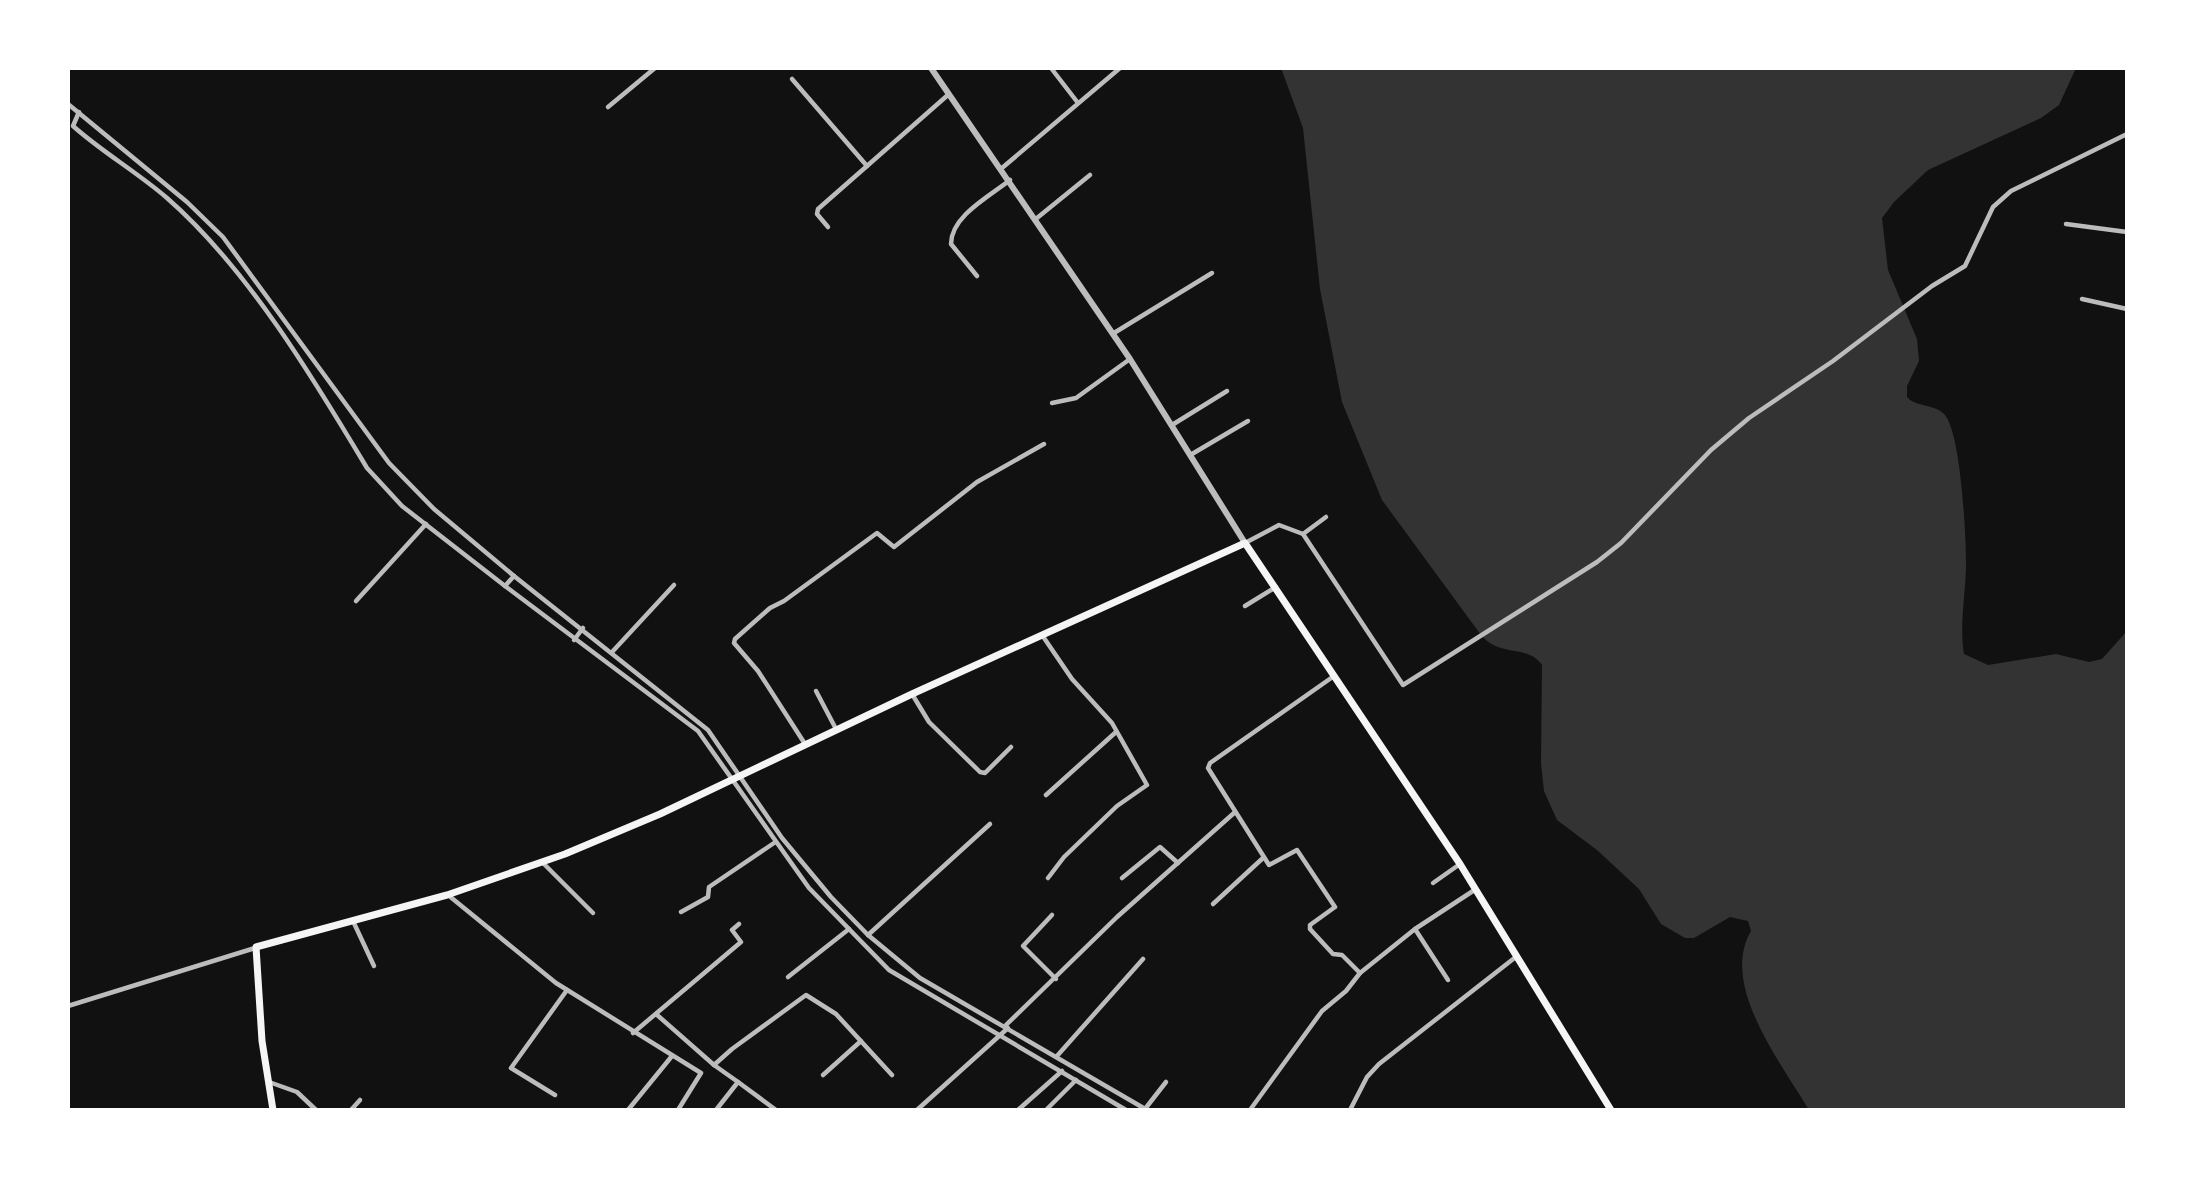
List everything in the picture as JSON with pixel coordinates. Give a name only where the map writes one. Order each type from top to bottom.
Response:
[{"type":"main road","points":[[273,1110],[258,995],[256,947],[447,895],[543,863],[742,776],[836,729],[1245,542],[1460,864],[1611,1110]]},
{"type":"street","points":[[608,107],[655,68]]},
{"type":"street","points":[[931,68],[1114,333],[1245,542],[1279,525],[1303,534],[1403,684],[1597,562],[1621,543],[1711,450],[1749,418],[1969,262],[1993,207],[2011,191],[2127,134]]},
{"type":"street","points":[[1051,68],[1078,103]]},
{"type":"street","points":[[1002,168],[1120,68]]},
{"type":"street","points":[[792,79],[867,166]]},
{"type":"street","points":[[828,227],[817,211],[950,94]]},
{"type":"street","points":[[68,104],[187,202],[223,237],[389,463],[440,514],[509,581],[575,638],[698,731],[717,755],[774,843],[849,929],[892,965],[1004,1031],[1057,1056],[1146,1109],[1166,1082]]},
{"type":"street","points":[[78,114],[73,122],[79,131],[167,198],[226,258],[251,288],[367,468],[402,506],[613,651],[708,730],[742,776],[813,885],[868,936],[892,965],[920,978],[1126,1110]]},
{"type":"street","points":[[1037,218],[1090,175]]},
{"type":"street","points":[[977,276],[951,244],[952,234],[961,220],[1010,180]]},
{"type":"street","points":[[2066,224],[2127,232]]},
{"type":"street","points":[[1114,333],[1212,273]]},
{"type":"street","points":[[2082,299],[2127,309]]},
{"type":"street","points":[[1052,403],[1076,398],[1130,359]]},
{"type":"street","points":[[1172,425],[1227,391]]},
{"type":"street","points":[[1192,454],[1248,421]]},
{"type":"street","points":[[806,744],[758,671],[734,643],[735,639],[770,608],[784,601],[877,533],[894,547],[978,482],[1044,444]]},
{"type":"street","points":[[1303,534],[1326,517]]},
{"type":"street","points":[[356,601],[426,524]]},
{"type":"street","points":[[613,651],[674,585]]},
{"type":"street","points":[[1245,606],[1277,587]]},
{"type":"street","points":[[575,638],[582,630]]},
{"type":"street","points":[[1042,635],[1072,679],[1112,723],[1147,785],[1116,806],[1064,857],[1048,878]]},
{"type":"street","points":[[1335,676],[1210,763],[1209,769],[1234,813],[1270,865],[1297,850],[1335,907],[1310,925],[1310,929],[1333,954],[1342,955],[1360,973]]},
{"type":"street","points":[[817,691],[836,729]]},
{"type":"street","points":[[912,694],[929,722],[979,772],[985,773],[1011,747]]},
{"type":"street","points":[[1046,795],[1116,732]]},
{"type":"street","points":[[917,1110],[1004,1031],[1117,917],[1234,813]]},
{"type":"street","points":[[868,936],[990,824]]},
{"type":"street","points":[[681,912],[708,897],[709,887],[774,843]]},
{"type":"street","points":[[1122,878],[1160,847],[1178,863]]},
{"type":"street","points":[[1213,904],[1263,858]]},
{"type":"street","points":[[543,863],[593,913]]},
{"type":"street","points":[[1433,883],[1460,864]]},
{"type":"street","points":[[1250,1110],[1322,1011],[1346,991],[1360,973],[1415,929],[1476,890]]},
{"type":"street","points":[[447,895],[567,990],[702,1074],[678,1110]]},
{"type":"street","points":[[1052,915],[1023,946],[1056,979]]},
{"type":"street","points":[[353,920],[374,967]]},
{"type":"street","points":[[634,1033],[741,942],[732,930],[739,924]]},
{"type":"street","points":[[788,976],[849,929]]},
{"type":"street","points":[[1415,929],[1448,980]]},
{"type":"street","points":[[68,1006],[256,947]]},
{"type":"street","points":[[1350,1110],[1367,1077],[1379,1064],[1517,956]]},
{"type":"street","points":[[1057,1056],[1143,959]]},
{"type":"street","points":[[555,1095],[511,1068],[567,990]]},
{"type":"street","points":[[714,1065],[806,995],[827,1006],[892,1075]]},
{"type":"street","points":[[656,1014],[714,1065],[776,1110]]},
{"type":"street","points":[[822,1074],[861,1041]]},
{"type":"street","points":[[628,1110],[672,1056]]},
{"type":"street","points":[[1018,1110],[1062,1071]]},
{"type":"street","points":[[1046,1110],[1076,1080]]},
{"type":"street","points":[[269,1082],[297,1092],[316,1110]]},
{"type":"street","points":[[716,1110],[738,1082]]},
{"type":"street","points":[[351,1110],[360,1100]]},
{"type":"shaded area","points":[[1281,68],[2076,68],[2059,105],[2041,118],[1928,170],[1894,202],[1882,218],[1888,270],[1917,339],[1919,361],[1907,386],[1907,397],[1945,415],[1959,463],[1965,531],[1966,574],[1962,631],[1964,654],[1988,665],[2056,654],[2089,662],[2102,659],[2127,631],[2127,1110],[1809,1110],[1770,1047],[1748,999],[1743,975],[1743,952],[1751,931],[1748,921],[1730,917],[1694,938],[1685,938],[1661,924],[1639,889],[1597,850],[1557,820],[1544,791],[1541,763],[1542,665],[1529,655],[1497,646],[1481,635],[1382,500],[1342,402],[1320,289],[1303,128]]}]
